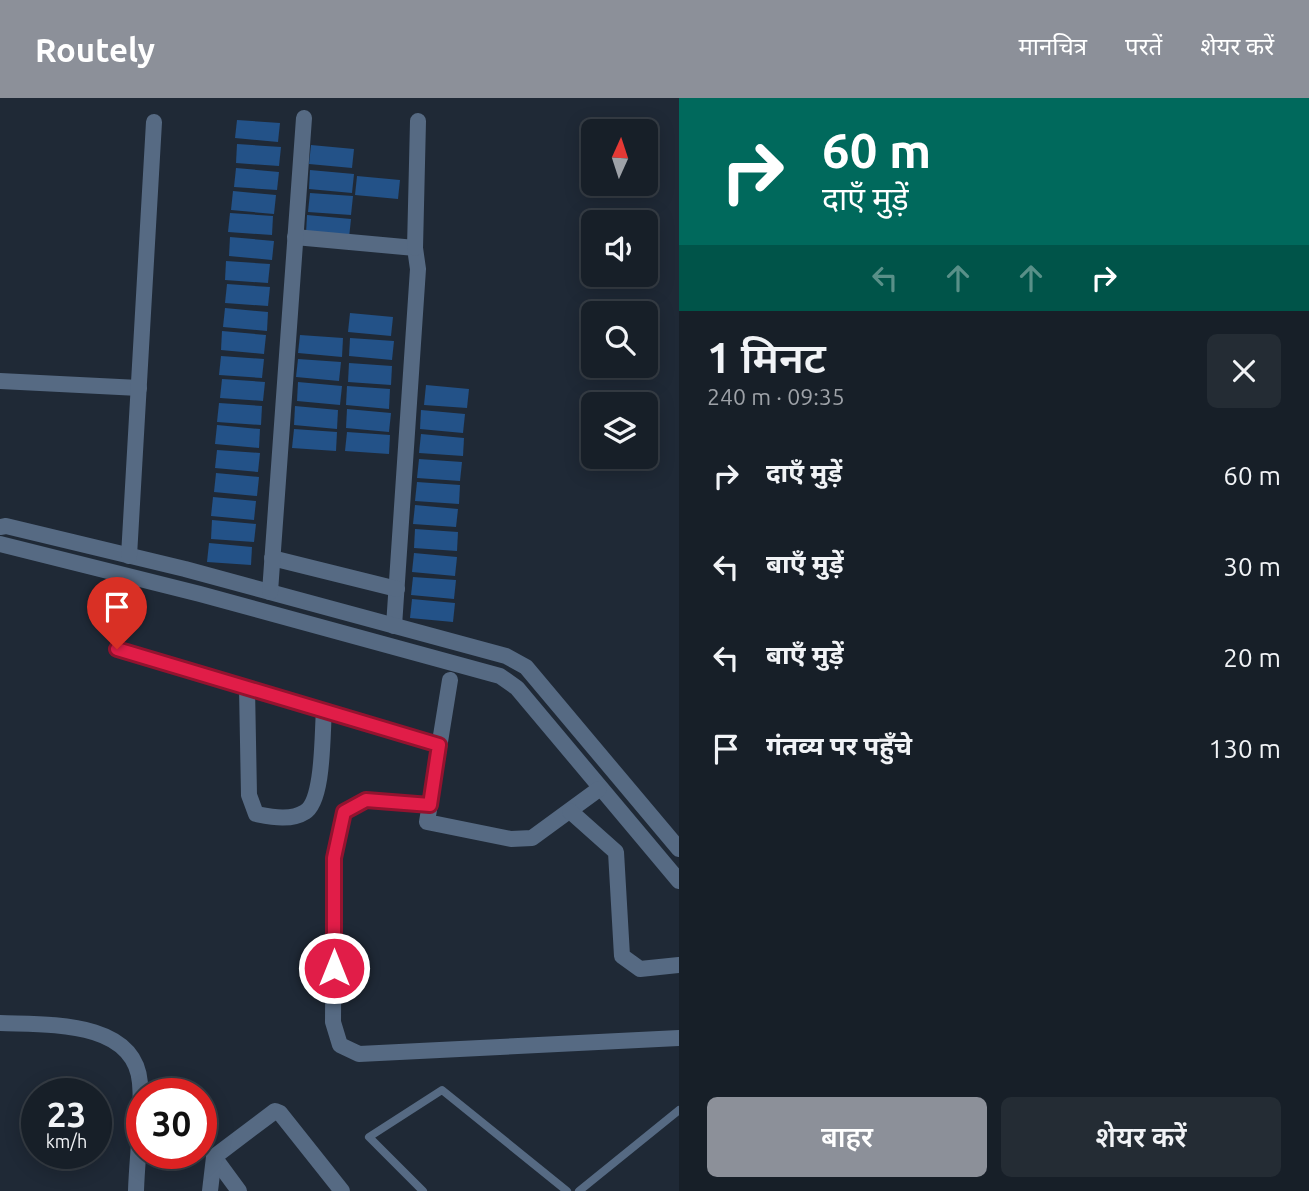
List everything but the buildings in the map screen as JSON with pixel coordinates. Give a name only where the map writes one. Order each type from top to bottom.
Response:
[{"type":"street","points":[[270,592],[304,118]]},
{"type":"street","points":[[394,626],[418,268],[415,248],[418,121]]},
{"type":"street","points":[[129,556],[154,122]]},
{"type":"street","points":[[295,237],[415,248]]},
{"type":"street","points":[[0,381],[139,388]]},
{"type":"street","points":[[0,527],[6,526],[129,556],[506,656],[526,667],[679,849]]},
{"type":"street","points":[[0,544],[200,594],[500,676],[517,688],[599,789],[679,881]]},
{"type":"street","points":[[272,558],[397,589]]},
{"type":"street","points":[[117,649],[439,745]]},
{"type":"street","points":[[450,680],[427,822],[438,827],[511,839],[532,838],[599,789]]},
{"type":"street","points":[[247,688],[249,794],[256,814],[280,819],[293,816],[306,812],[317,799],[324,710]]},
{"type":"street","points":[[430,805],[366,800],[344,812],[334,858],[333,1022],[340,1045],[359,1055],[679,1038]]},
{"type":"street","points":[[570,811],[616,852],[622,956],[640,969],[679,965]]},
{"type":"street","points":[[0,1023],[67,1026],[102,1035],[127,1053],[140,1081],[136,1191]]},
{"type":"street","points":[[217,1155],[273,1111],[277,1111],[342,1191]]},
{"type":"street","points":[[217,1161],[239,1191]]},
{"type":"street","points":[[210,1191],[213,1169]]},
{"type":"lane","points":[[423,1191],[369,1137],[442,1090],[567,1191]]},
{"type":"lane","points":[[579,1191],[679,1110]]},
{"type":"route","points":[[117,649],[439,745],[430,805],[366,800],[344,812],[334,858],[334,968]]}]
